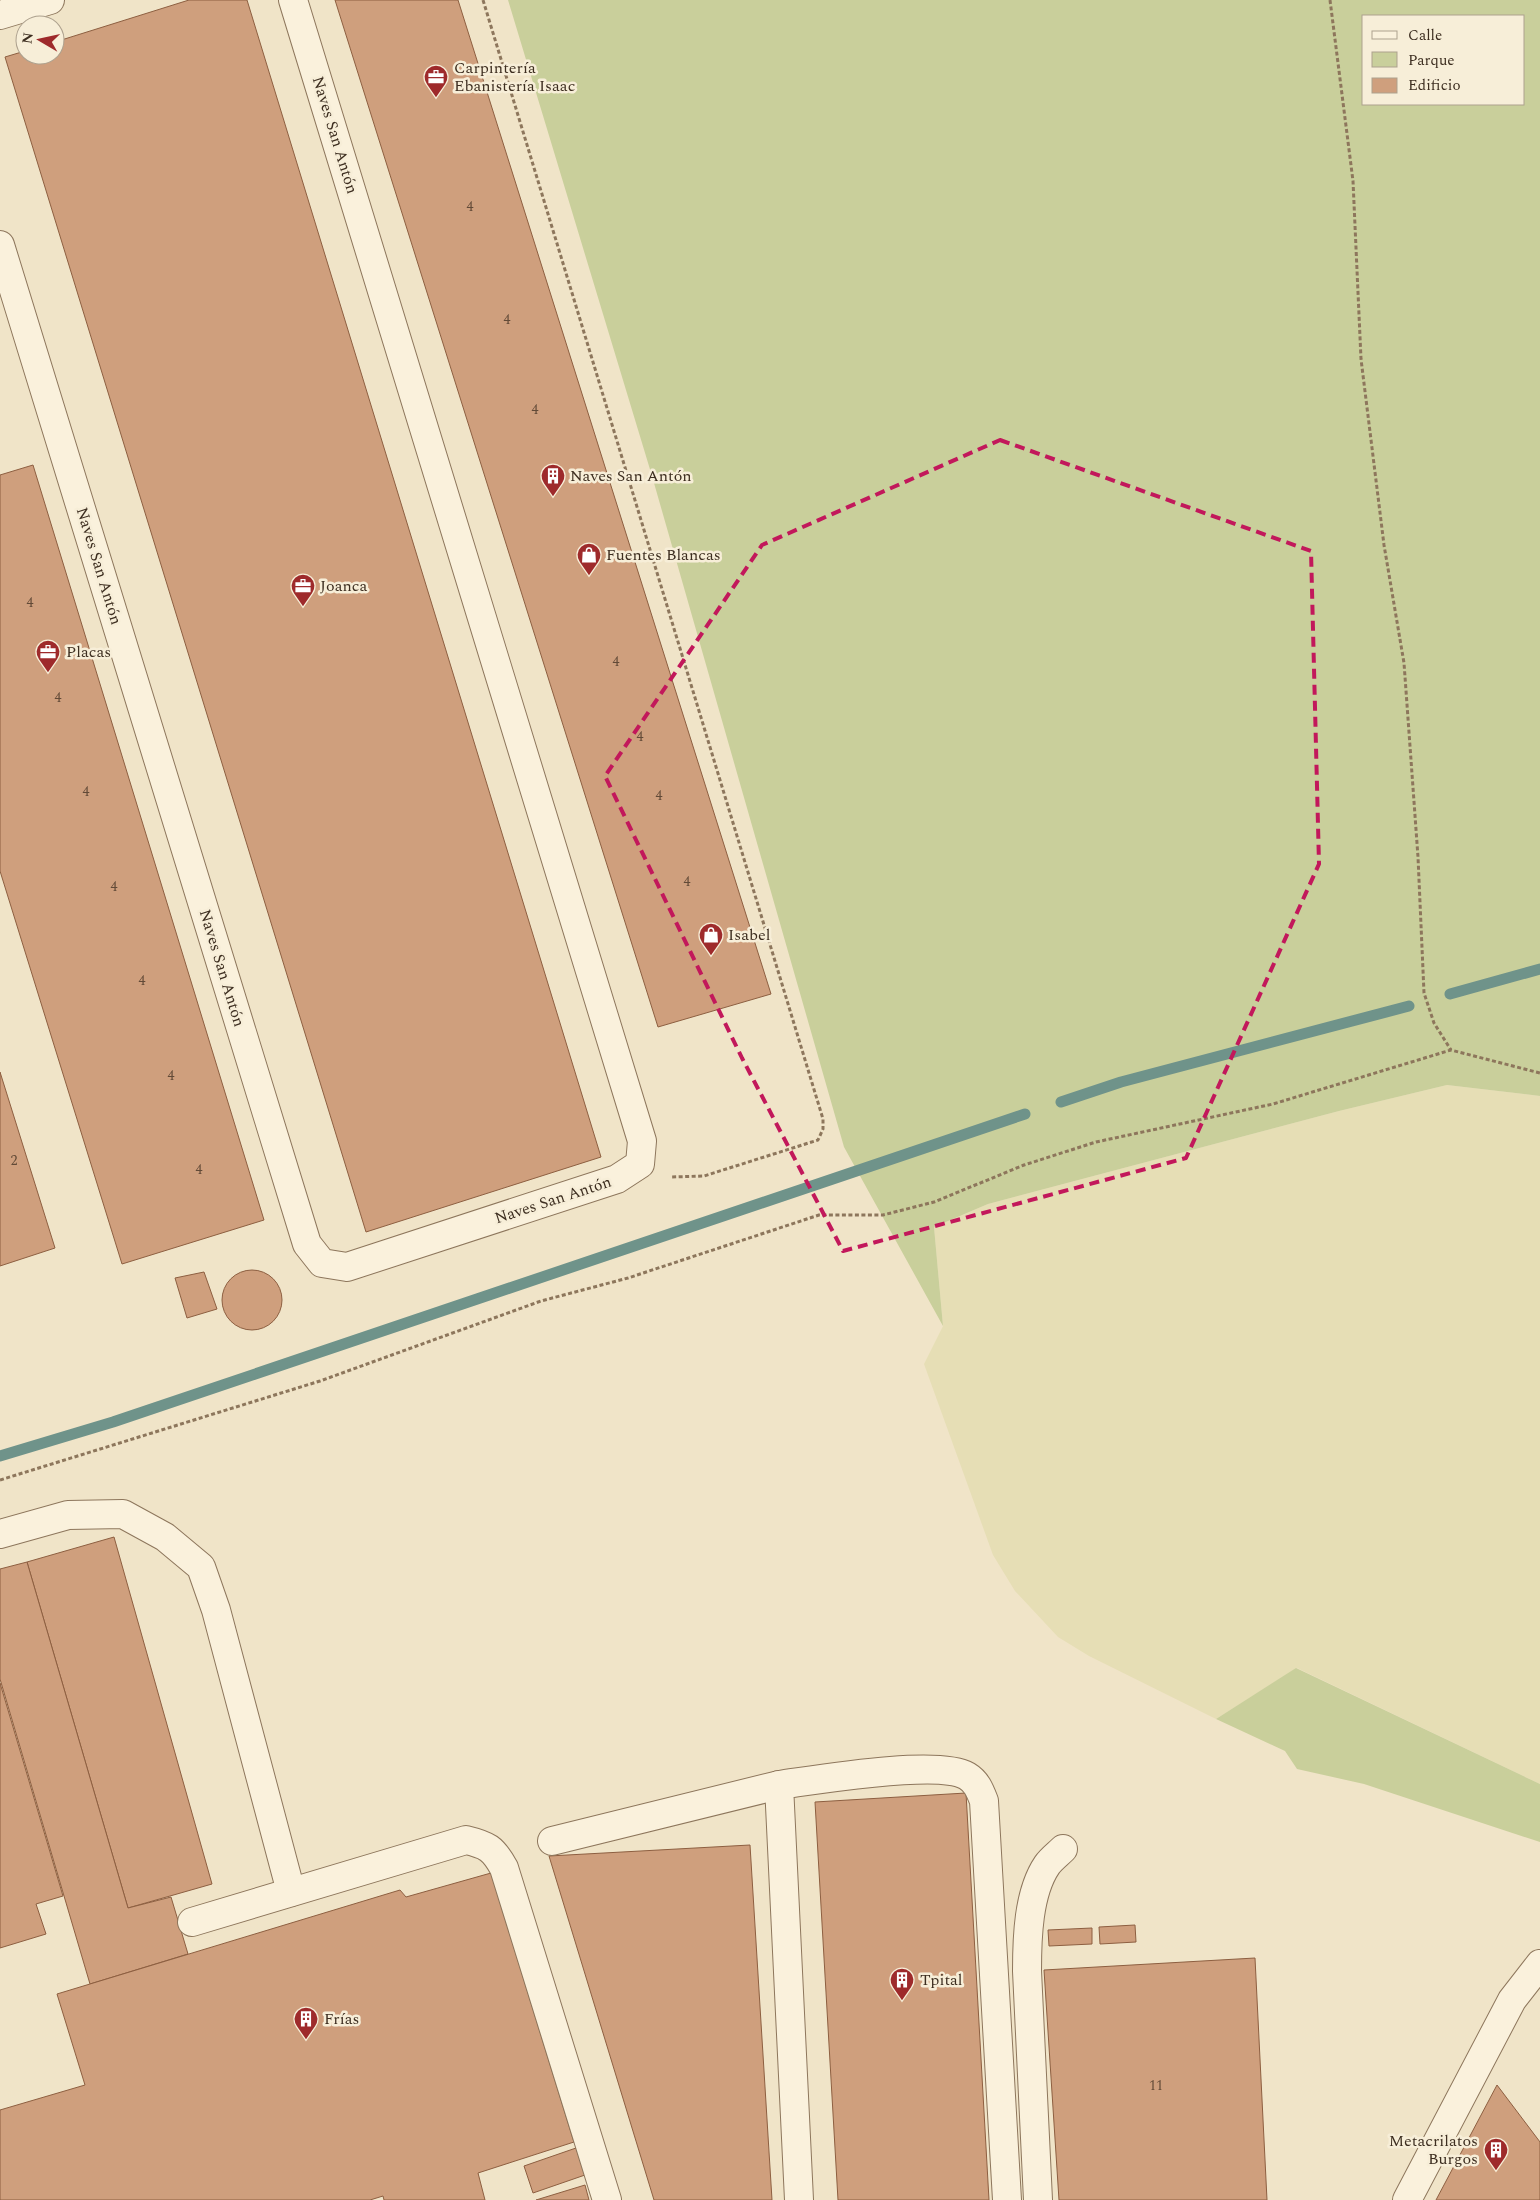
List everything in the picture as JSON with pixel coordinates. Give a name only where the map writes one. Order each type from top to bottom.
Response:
[{"type":"lane","points":[[0,15],[50,0]]},
{"type":"lane","name":"Naves San Antón","points":[[0,244],[307,1244],[322,1263],[347,1267],[617,1179],[640,1164],[642,1142],[293,0]]},
{"type":"lane","points":[[0,1534],[68,1515],[123,1514],[165,1537],[201,1566],[216,1610],[291,1892]]},
{"type":"lane","points":[[552,1841],[779,1785],[888,1771],[950,1770],[966,1776],[978,1786],[984,1801],[1007,2200]]},
{"type":"lane","points":[[779,1785],[799,2200]]},
{"type":"lane","points":[[192,1922],[466,1840],[486,1845],[497,1856],[504,1868],[607,2200]]},
{"type":"lane","points":[[1038,2200],[1027,1935],[1037,1884],[1047,1864],[1063,1849]]},
{"type":"lane","points":[[1407,2200],[1512,2000],[1540,1964]]},
{"type":"path","points":[[483,0],[823,1119],[823,1129],[818,1140],[704,1176],[667,1177],[640,1164]]},
{"type":"path","points":[[1330,0],[1353,181],[1361,359],[1384,545],[1404,663],[1418,857],[1424,993],[1434,1023],[1451,1050]]},
{"type":"path","points":[[0,1480],[320,1382],[540,1301],[628,1278],[819,1215],[883,1214],[934,1202],[1024,1165],[1096,1142],[1273,1104],[1451,1050],[1540,1073]]},
{"type":"highlighted area","points":[[1000,440],[1311,551],[1319,864],[1186,1158],[843,1251],[742,1058],[605,776],[762,545]]},
{"type":"shaded area","points":[[1447,1085],[1540,1096],[1540,1784],[1297,1668],[1216,1719],[1089,1656],[1058,1637],[1015,1591],[993,1555],[924,1364],[943,1326],[934,1227],[988,1204],[1339,1111]]},
{"type":"green space","points":[[508,0],[1540,0],[1540,1096],[1447,1085],[1339,1111],[988,1204],[934,1227],[943,1326],[844,1147],[652,476]]},
{"type":"green space","points":[[1296,1668],[1540,1784],[1540,1842],[1364,1784],[1297,1769],[1285,1751],[1216,1719]]},
{"type":"building","name":"Joanca","points":[[189,0],[247,0],[601,1157],[366,1232],[5,57],[15,54],[15,65],[65,65],[65,39]]},
{"type":"building","name":"Naves San Antón","points":[[335,0],[458,0],[771,994],[658,1027]]},
{"type":"building","name":"Placas","points":[[33,465],[264,1220],[122,1264],[0,871],[0,475]]},
{"type":"building","points":[[0,1072],[55,1248],[0,1266]]},
{"type":"building","points":[[252,1270],[269,1275],[277,1283],[282,1300],[277,1317],[269,1325],[252,1330],[235,1325],[227,1317],[222,1300],[227,1283],[235,1275]]},
{"type":"building","points":[[204,1272],[217,1309],[187,1318],[175,1278]]},
{"type":"building","points":[[114,1537],[212,1884],[128,1908],[27,1562]]},
{"type":"building","points":[[27,1562],[128,1908],[171,1897],[188,1954],[90,1984],[0,1679],[0,1569]]},
{"type":"building","points":[[0,1683],[63,1896],[36,1904],[46,1934],[0,1948]]},
{"type":"building","name":"Tpital","points":[[966,1793],[989,2200],[838,2200],[815,1802]]},
{"type":"building","points":[[750,1845],[772,2200],[654,2200],[549,1856]]},
{"type":"building","name":"Frías","points":[[491,1873],[574,2142],[478,2173],[485,2200],[384,2200],[383,2196],[370,2200],[0,2200],[0,2110],[85,2085],[57,1994],[400,1890],[406,1897]]},
{"type":"building","points":[[1135,1925],[1136,1942],[1100,1944],[1099,1927]]},
{"type":"building","points":[[1092,1928],[1092,1944],[1049,1946],[1048,1930]]},
{"type":"building","points":[[1255,1958],[1267,2200],[1059,2200],[1044,1970]]},
{"type":"building","name":"Metacrilatos Burgos","points":[[1497,2085],[1540,2142],[1540,2200],[1436,2200]]},
{"type":"building","points":[[576,2148],[585,2175],[533,2193],[524,2166]]},
{"type":"building","points":[[585,2185],[589,2200],[536,2200]]},
{"type":"waterway","points":[[1450,994],[1540,969]]},
{"type":"waterway","points":[[1061,1102],[1121,1082],[1409,1006]]},
{"type":"waterway","points":[[0,1456],[113,1422],[1025,1114]]},
{"type":"place","name":"Carpintería Ebanistería Isaac","points":[[436,98]]},
{"type":"place","name":"Naves San Antón","points":[[553,497]]},
{"type":"place","name":"Fuentes Blancas","points":[[589,576]]},
{"type":"place","name":"Joanca","points":[[303,607]]},
{"type":"place","name":"Placas","points":[[48,673]]},
{"type":"place","name":"Isabel","points":[[711,956]]},
{"type":"place","name":"Tpital","points":[[902,2001]]},
{"type":"place","name":"Frías","points":[[306,2040]]},
{"type":"place","name":"Metacrilatos Burgos","points":[[1496,2171]]}]
